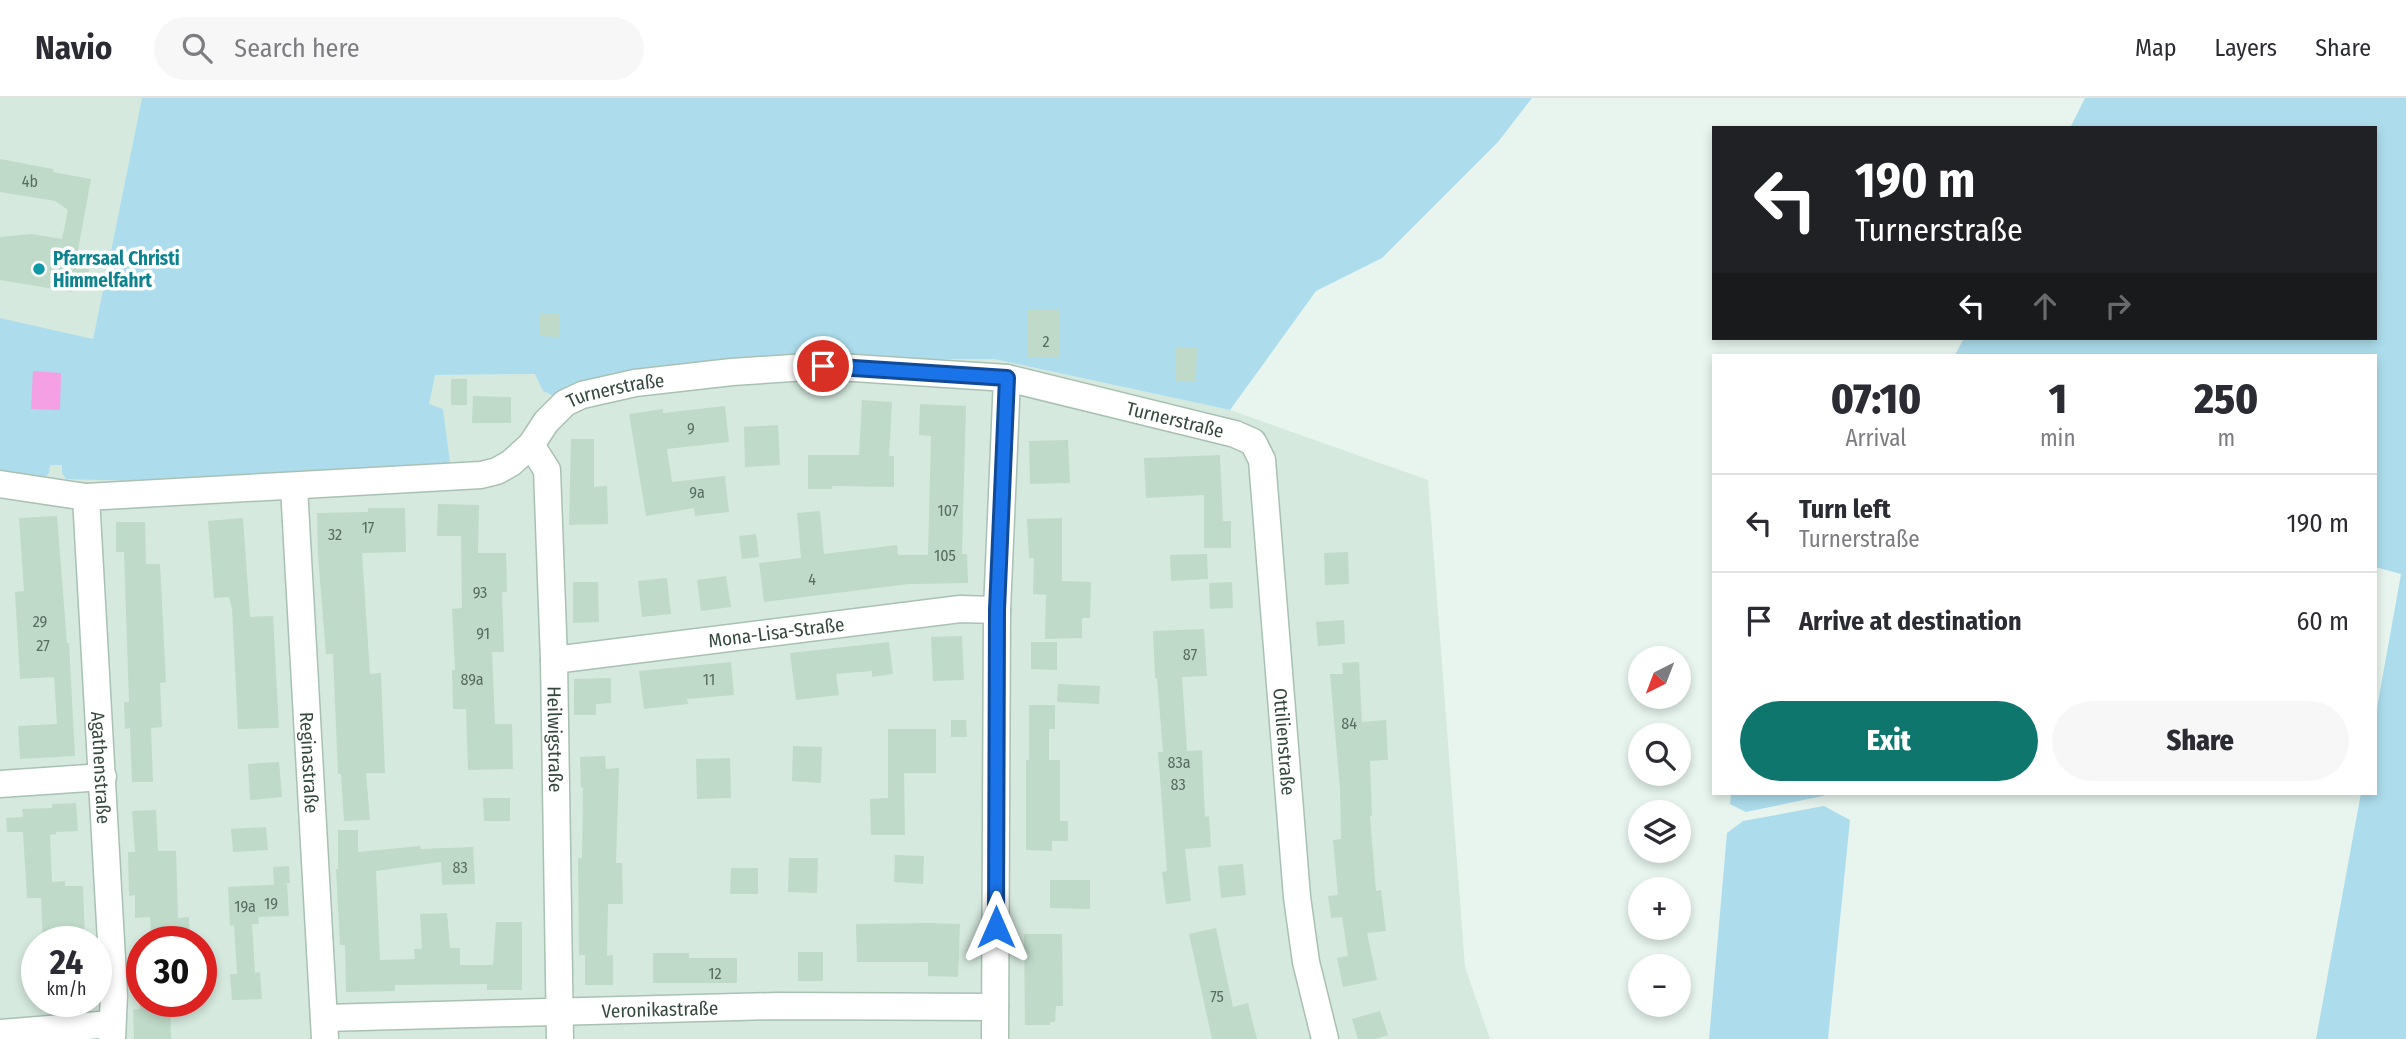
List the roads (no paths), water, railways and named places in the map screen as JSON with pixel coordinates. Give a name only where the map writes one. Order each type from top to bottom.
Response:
[{"type":"street","name":"Turnerstraße","points":[[0,484],[86,497],[481,475],[497,471],[511,463],[531,445],[546,422],[565,403],[583,395],[635,383],[732,372],[823,366],[1007,378],[1235,434],[1253,442]]},
{"type":"street","points":[[995,1039],[997,610],[1007,378]]},
{"type":"street","name":"Ottilienstraße","points":[[1253,442],[1262,460],[1297,897],[1306,962],[1325,1039]]},
{"type":"street","name":"Heilwigstraße","points":[[531,445],[547,470],[554,660],[560,1039]]},
{"type":"street","name":"Reginastraße","points":[[293,487],[324,1029]]},
{"type":"street","name":"Agathenstraße","points":[[86,497],[114,995],[112,1031]]},
{"type":"street","name":"Mona-Lisa-Straße","points":[[554,660],[960,609],[997,610]]},
{"type":"street","points":[[0,784],[103,777]]},
{"type":"street","name":"Veronikastraße","points":[[324,1029],[560,1012],[777,1006],[995,1007]]},
{"type":"street","points":[[0,1033],[112,1031]]},
{"type":"place","name":"Pfarrsaal Christi Himmelfahrt","points":[[39,269]]}]
